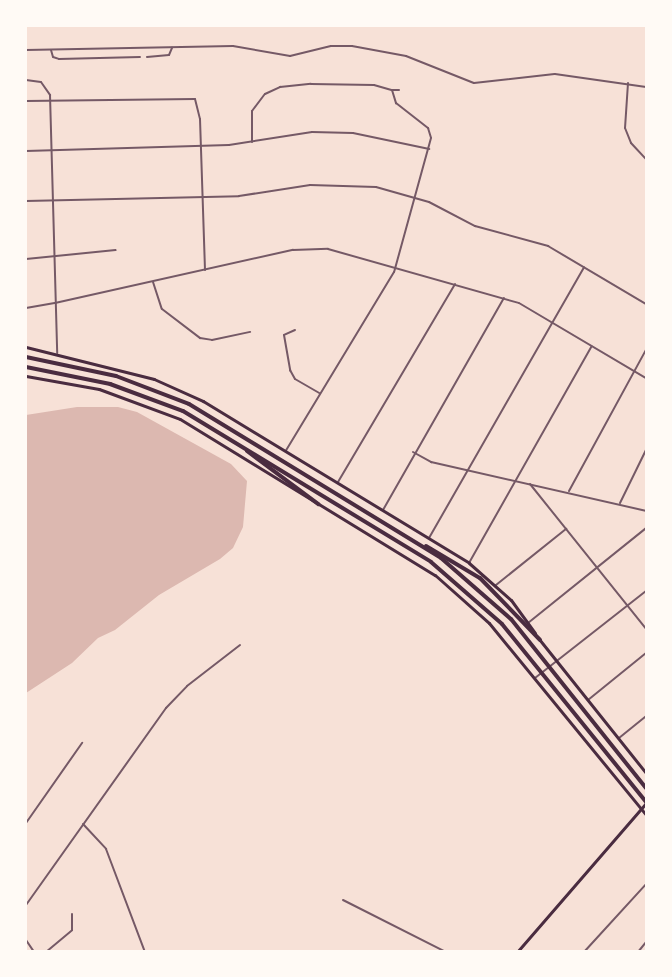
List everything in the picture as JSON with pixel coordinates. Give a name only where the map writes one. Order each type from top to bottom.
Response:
[{"type":"highway","points":[[26,357],[116,376],[182,400],[422,544],[466,577],[511,620],[646,788]]},
{"type":"highway","points":[[26,367],[95,380],[147,396],[245,448],[418,554],[468,591],[512,636],[646,802]]},
{"type":"highway","points":[[245,448],[253,458],[318,504]]},
{"type":"highway","points":[[422,544],[436,549],[480,578],[540,640]]},
{"type":"main road","points":[[26,347],[57,353],[178,388],[286,450],[469,563],[496,585],[528,623],[555,662],[646,773]]},
{"type":"main road","points":[[26,376],[99,389],[152,406],[207,434],[456,591],[489,623],[536,678],[646,815]]},
{"type":"main road","points":[[517,951],[643,809],[646,802]]},
{"type":"street","points":[[26,51],[233,46],[290,56],[331,46],[368,47],[414,58],[474,83],[555,74],[646,87]]},
{"type":"street","points":[[147,57],[169,55],[172,48]]},
{"type":"street","points":[[51,50],[53,57],[59,59],[140,57]]},
{"type":"street","points":[[26,80],[44,84],[50,101],[57,353]]},
{"type":"street","points":[[628,83],[625,128],[635,149],[646,159]]},
{"type":"street","points":[[252,142],[252,111],[270,91],[311,84],[374,85],[399,90]]},
{"type":"street","points":[[286,450],[395,267],[429,149],[428,128],[396,103],[392,90]]},
{"type":"street","points":[[26,101],[195,99],[198,105],[201,147],[205,270]]},
{"type":"street","points":[[26,151],[201,147],[252,142],[298,133],[340,132],[429,149]]},
{"type":"street","points":[[26,201],[202,198],[330,184],[376,187],[415,197],[475,226],[548,246],[646,304]]},
{"type":"street","points":[[26,308],[312,249],[341,251],[504,298],[552,321],[646,378]]},
{"type":"street","points":[[26,259],[54,254],[116,250]]},
{"type":"street","points":[[429,538],[469,472],[584,267]]},
{"type":"street","points":[[153,282],[162,309],[200,338],[212,340],[250,332]]},
{"type":"street","points":[[338,482],[455,284]]},
{"type":"street","points":[[384,510],[413,452],[504,298]]},
{"type":"street","points":[[295,330],[284,335],[290,370],[295,379],[319,393]]},
{"type":"street","points":[[469,563],[518,481],[593,346]]},
{"type":"street","points":[[569,491],[646,350]]},
{"type":"street","points":[[620,503],[646,450]]},
{"type":"street","points":[[413,452],[431,462],[469,472],[569,491],[646,511]]},
{"type":"street","points":[[530,483],[646,629]]},
{"type":"street","points":[[528,623],[646,528]]},
{"type":"street","points":[[496,585],[566,529]]},
{"type":"street","points":[[536,678],[646,591]]},
{"type":"street","points":[[26,905],[176,697],[240,645]]},
{"type":"street","points":[[588,700],[646,653]]},
{"type":"street","points":[[619,738],[646,716]]},
{"type":"street","points":[[26,823],[82,743]]},
{"type":"street","points":[[83,824],[106,849],[146,951]]},
{"type":"street","points":[[584,951],[646,884]]},
{"type":"street","points":[[343,900],[446,951]]},
{"type":"street","points":[[46,951],[72,930],[72,914]]},
{"type":"street","points":[[26,940],[34,951]]},
{"type":"street","points":[[638,951],[646,942]]},
{"type":"shaded area","points":[[77,407],[118,407],[137,412],[231,464],[247,481],[243,527],[233,548],[220,559],[159,595],[115,630],[98,638],[72,663],[26,693],[26,415]]}]
